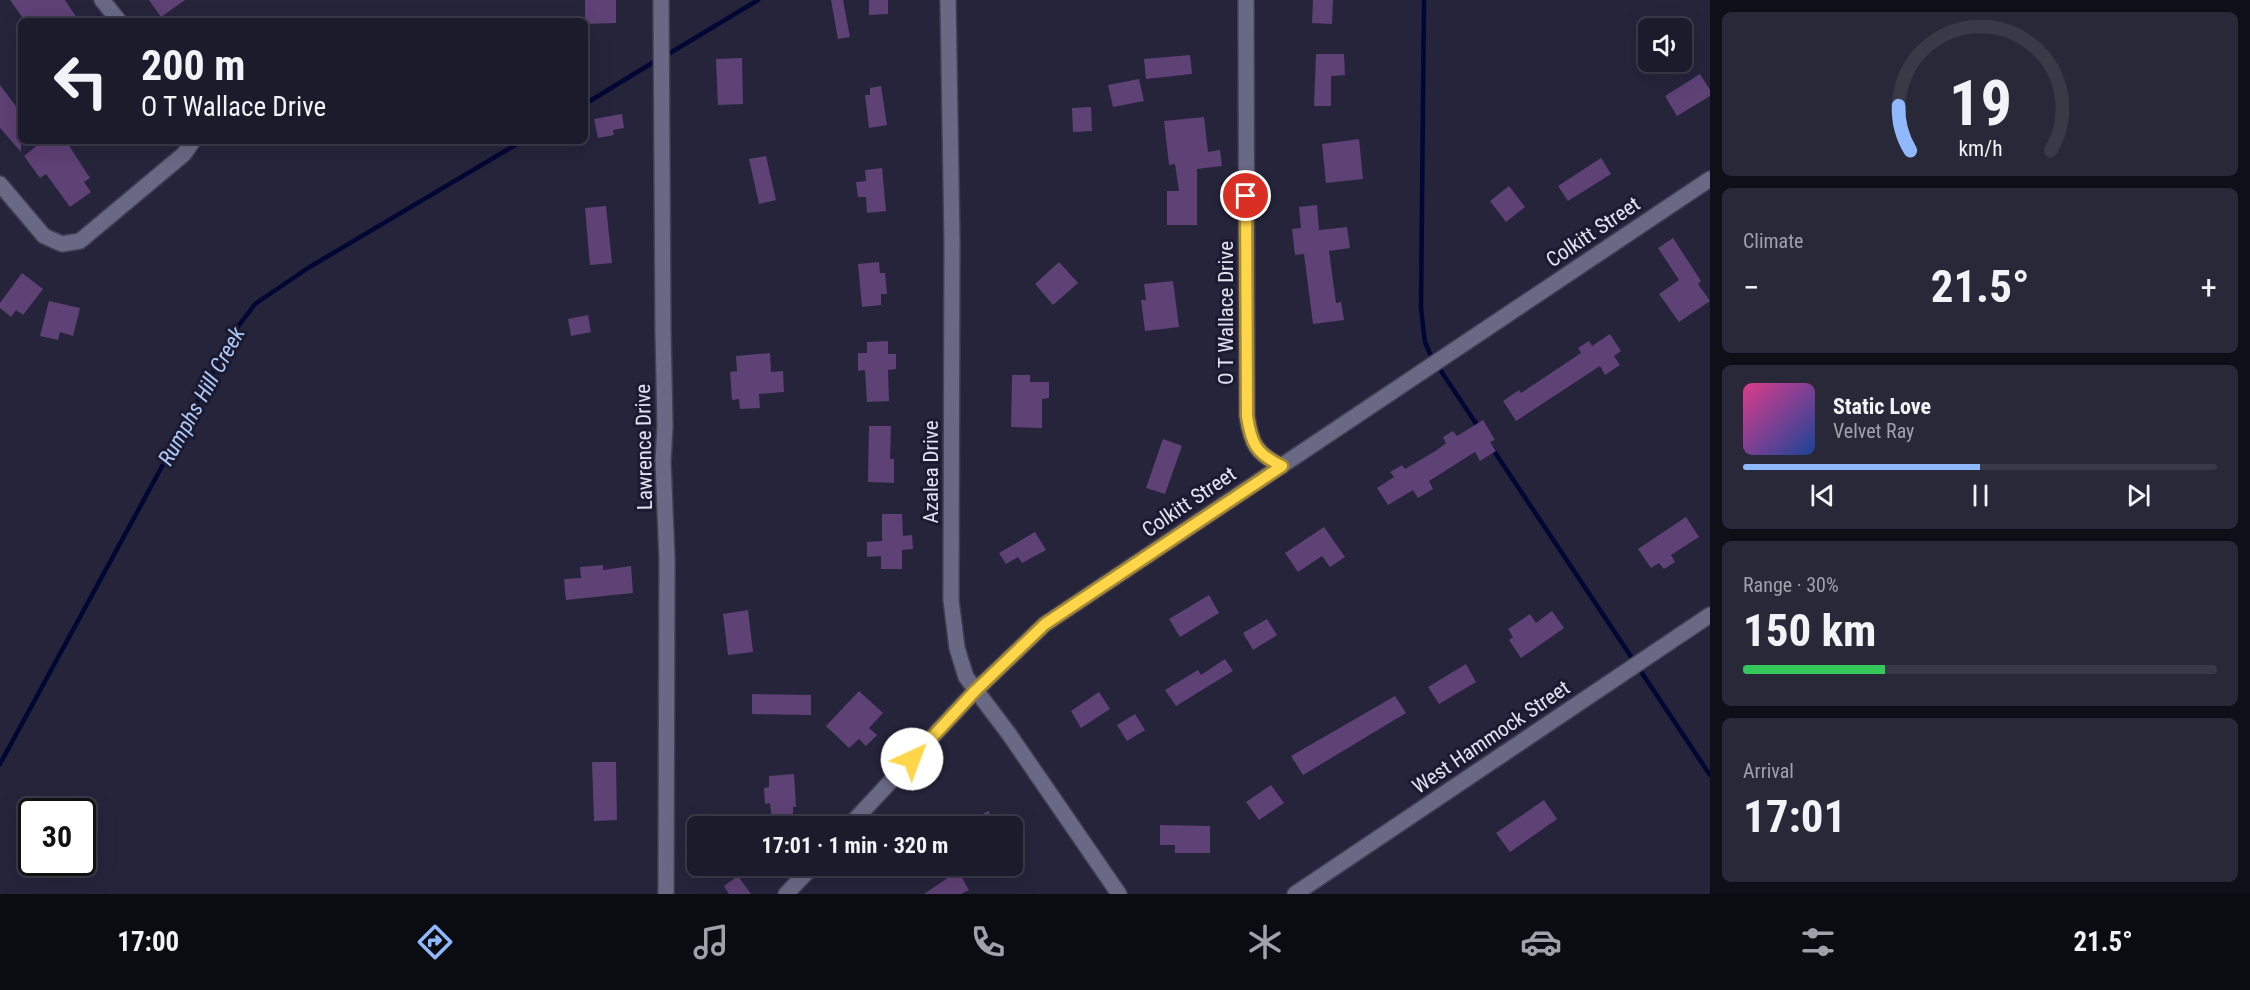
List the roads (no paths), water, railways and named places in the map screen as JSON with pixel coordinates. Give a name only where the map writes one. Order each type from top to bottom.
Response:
[{"type":"street","points":[[102,0],[117,18]]},
{"type":"street","name":"Lawrence Drive","points":[[661,0],[665,426],[663,461],[667,560],[666,894]]},
{"type":"street","name":"Azalea Drive","points":[[948,0],[953,625],[963,669],[975,691],[1009,734],[1119,894]]},
{"type":"street","name":"O T Wallace Drive","points":[[1246,0],[1247,416],[1255,447],[1270,460],[1282,466]]},
{"type":"street","points":[[0,184],[44,236],[62,244],[80,241],[184,154],[191,144]]},
{"type":"street","name":"Colkitt Street","points":[[858,816],[975,691],[1045,624],[1710,179]]},
{"type":"street","name":"West Hammock Street","points":[[1295,894],[1710,615]]},
{"type":"street","points":[[786,894],[803,876]]},
{"type":"waterway","name":"Rumphs Hill Creek","points":[[665,56],[758,0]]},
{"type":"waterway","points":[[1424,0],[1421,308],[1425,342],[1431,356],[1479,428]]},
{"type":"waterway","name":"Rumphs Hill Creek","points":[[588,102],[657,60]]},
{"type":"waterway","name":"Rumphs Hill Creek","points":[[0,764],[239,325],[255,304],[308,268],[517,144]]},
{"type":"waterway","points":[[1492,448],[1710,775]]}]
